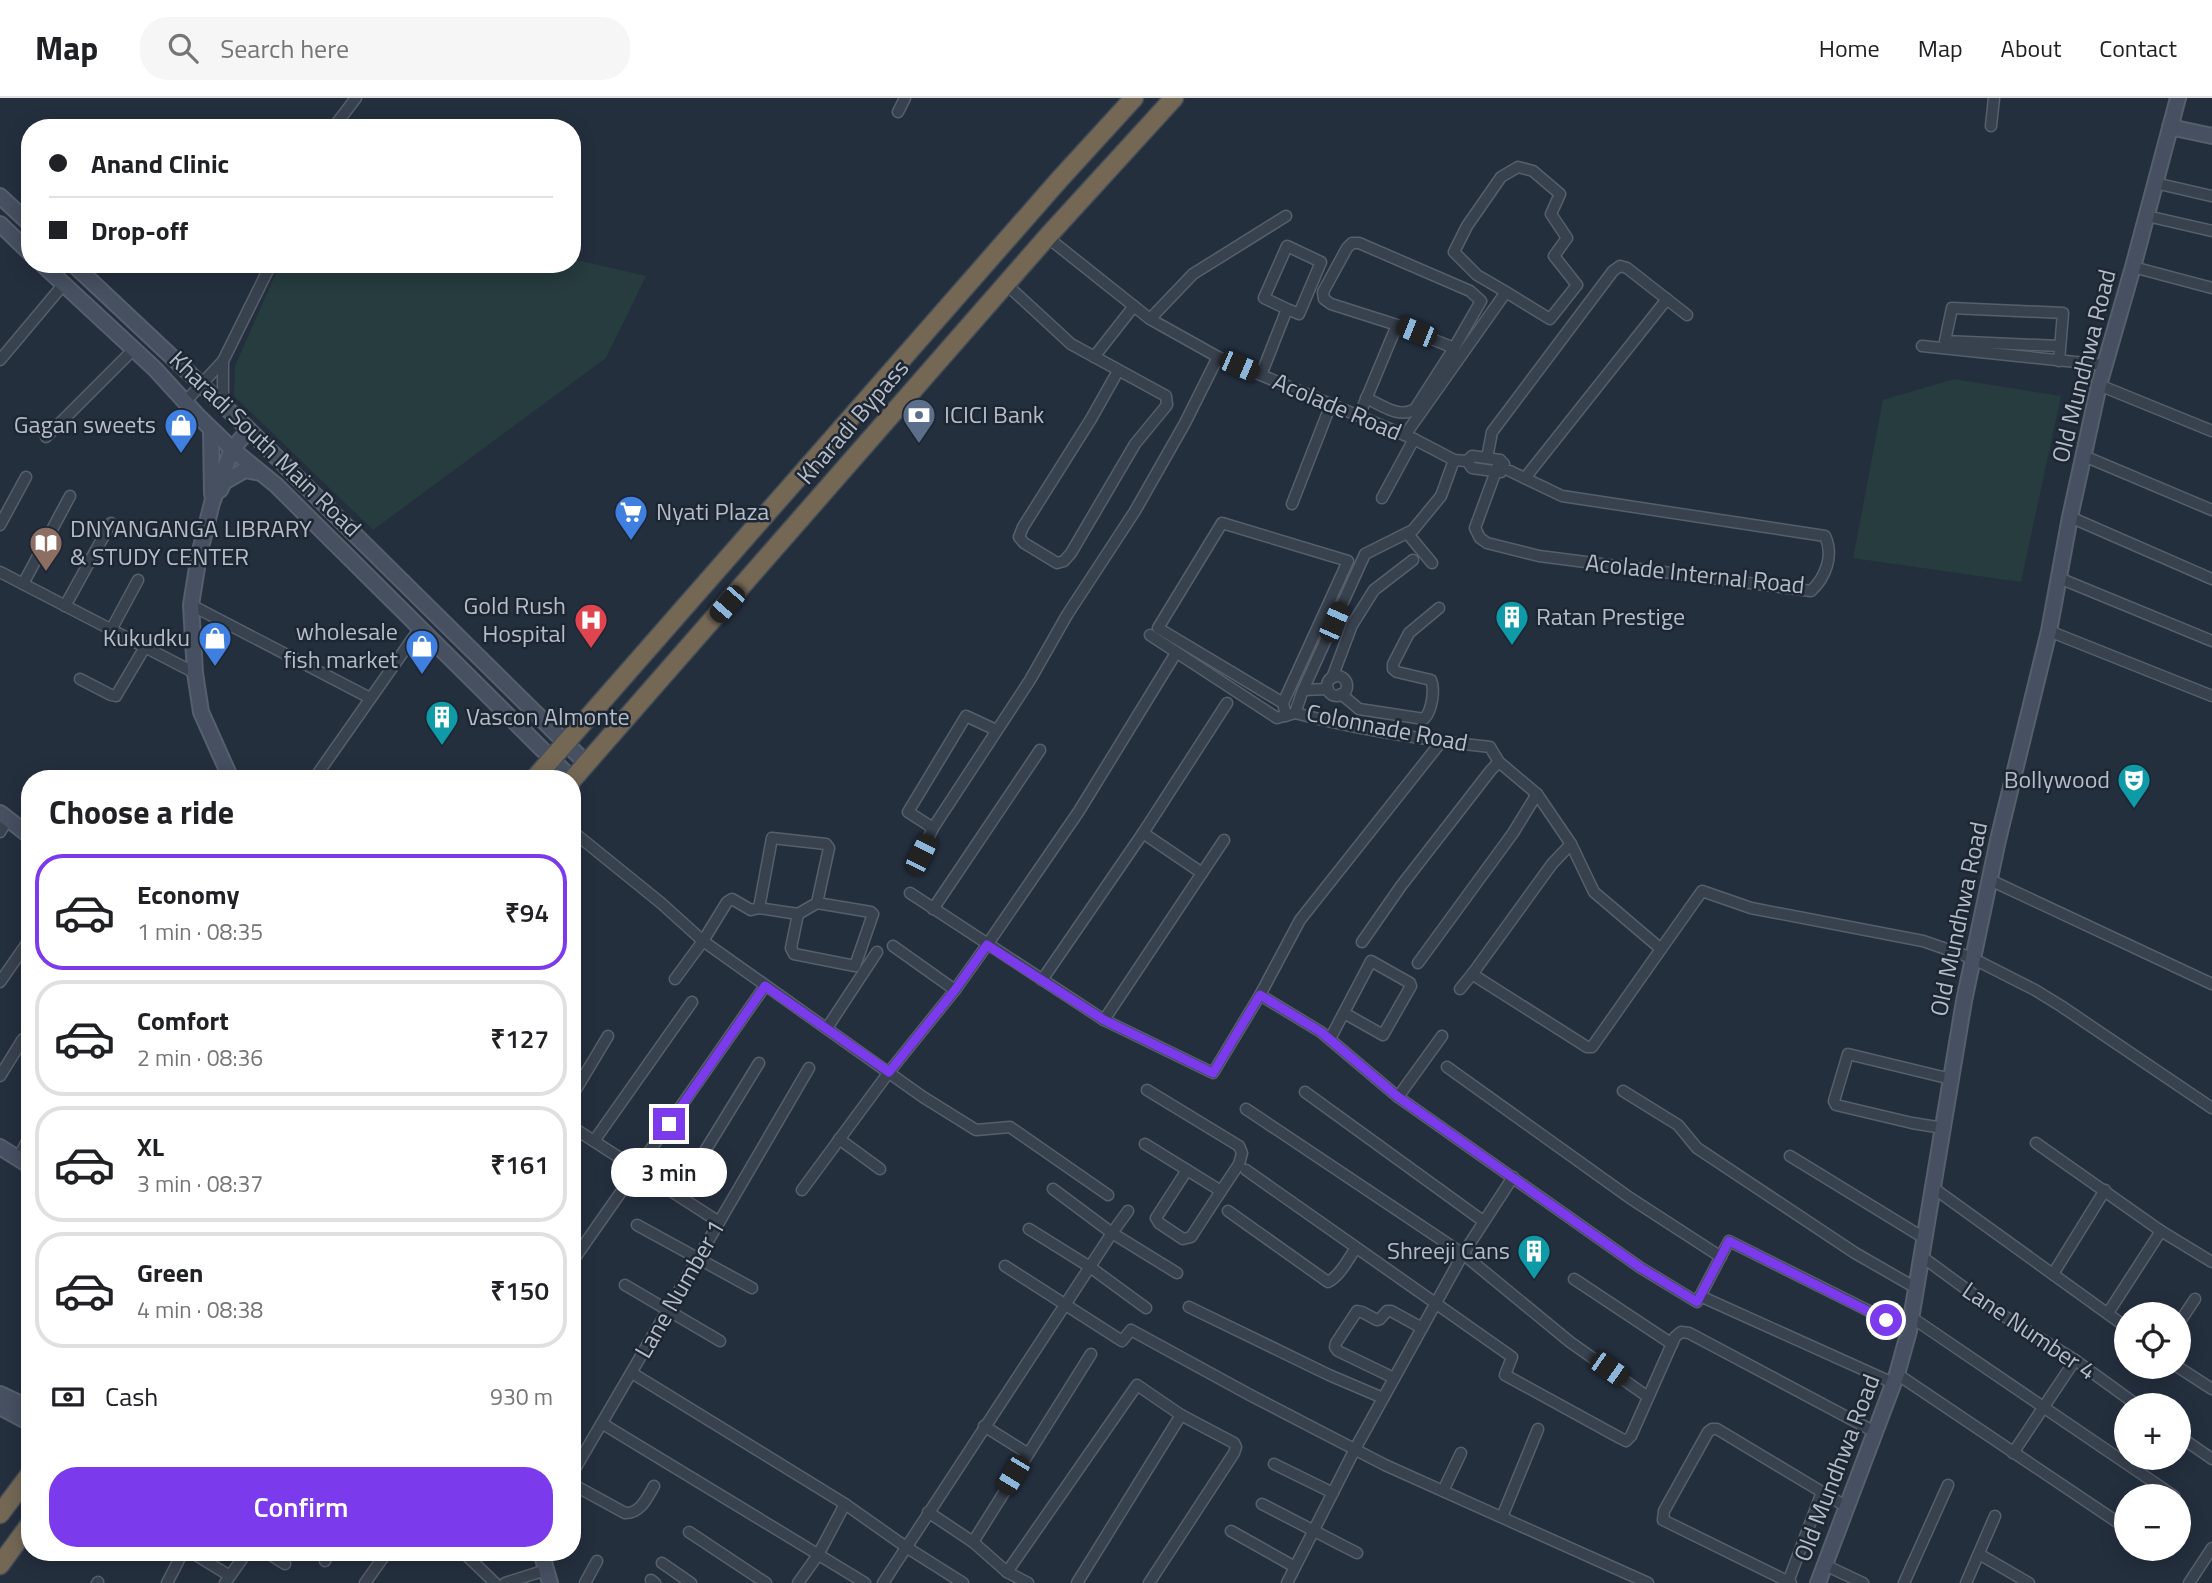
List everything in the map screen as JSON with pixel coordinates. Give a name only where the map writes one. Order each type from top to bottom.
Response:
[{"type":"highway","name":"Kharadi Bypass","points":[[542,770],[1050,189],[1134,98]]},
{"type":"highway","name":"Kharadi Bypass","points":[[581,770],[1047,237],[1174,98]]},
{"type":"highway","points":[[0,1514],[21,1486]]},
{"type":"highway","points":[[0,1565],[21,1536]]},
{"type":"street","points":[[340,119],[356,98]]},
{"type":"street","points":[[898,112],[905,98]]},
{"type":"street","points":[[1991,126],[1993,98]]},
{"type":"street","name":"Old Mundhwa Road","points":[[1818,1583],[1895,1378],[1910,1324],[1972,958],[2049,631],[2070,517],[2099,385],[2178,98]]},
{"type":"street","points":[[2170,127],[2212,136]]},
{"type":"street","points":[[1518,167],[1532,171],[1560,194],[1551,214],[1567,239],[1554,256],[1577,285],[1550,319],[1506,292],[1477,275],[1454,252],[1467,226],[1501,177],[1518,167]]},
{"type":"street","points":[[2155,183],[2211,196]]},
{"type":"street","points":[[0,196],[21,216]]},
{"type":"street","points":[[1150,319],[1193,274],[1286,216]]},
{"type":"street","points":[[2147,216],[2212,231]]},
{"type":"street","points":[[0,223],[21,244]]},
{"type":"street","name":"Acolade Road","points":[[1047,237],[1150,319],[1218,357],[1409,437],[1454,460]]},
{"type":"street","points":[[1366,398],[1402,414],[1415,409],[1454,348],[1481,301],[1470,291],[1359,243],[1352,243],[1323,292],[1324,299],[1331,304],[1396,325],[1454,348]]},
{"type":"street","points":[[1287,246],[1321,262],[1299,314],[1287,309],[1264,298],[1287,246]]},
{"type":"street","points":[[1487,458],[1492,432],[1613,271],[1620,266],[1627,268],[1687,315]]},
{"type":"street","points":[[2133,267],[2212,288]]},
{"type":"street","name":"Kharadi South Main Road","points":[[51,273],[155,369],[232,449],[276,485],[562,770]]},
{"type":"street","name":"Kharadi South Main Road","points":[[83,273],[250,430],[587,764]]},
{"type":"street","points":[[185,402],[223,361],[267,273]]},
{"type":"street","points":[[1006,284],[1072,344],[1166,396],[1167,405],[1135,444],[1071,553],[1065,561],[1057,563],[1024,544],[1019,537],[1118,371]]},
{"type":"street","points":[[0,360],[63,285]]},
{"type":"street","points":[[1382,498],[1409,437],[1506,292]]},
{"type":"street","points":[[1525,478],[1667,299]]},
{"type":"street","points":[[1094,356],[1134,306]]},
{"type":"street","points":[[2059,346],[1945,341],[1952,308],[2063,313],[2059,361]]},
{"type":"street","points":[[1261,375],[1287,309]]},
{"type":"street","points":[[1359,416],[1396,325]]},
{"type":"street","points":[[1922,346],[2105,365]]},
{"type":"street","points":[[46,437],[134,349]]},
{"type":"street","points":[[921,854],[933,828],[1030,680],[1067,615],[1135,511],[1185,423],[1218,357]]},
{"type":"street","points":[[223,361],[223,404]]},
{"type":"street","points":[[2099,385],[2212,431]]},
{"type":"street","points":[[1292,504],[1331,404]]},
{"type":"street","points":[[211,429],[212,503]]},
{"type":"street","points":[[226,770],[201,712],[195,673],[191,605],[199,555],[212,503],[232,449],[250,430]]},
{"type":"street","points":[[1454,460],[1467,461],[1472,456],[1500,460]]},
{"type":"street","points":[[2084,456],[2212,510]]},
{"type":"street","name":"Colonnade Road","points":[[1454,460],[1441,496],[1413,530],[1365,554],[1291,714],[1441,742],[1490,747],[1499,762]]},
{"type":"street","name":"Acolade Internal Road","points":[[1500,460],[1510,471],[1562,496],[1825,536],[1829,546],[1828,563],[1821,581],[1811,591],[1538,556],[1487,543],[1480,538],[1475,528],[1500,460]]},
{"type":"street","points":[[1467,461],[1472,468],[1496,473],[1510,471]]},
{"type":"street","points":[[212,503],[224,482],[234,475],[245,470],[261,473]]},
{"type":"street","points":[[0,525],[26,477]]},
{"type":"street","points":[[23,584],[70,496]]},
{"type":"street","points":[[2070,517],[2212,579]]},
{"type":"street","points":[[65,606],[111,523]]},
{"type":"street","points":[[1150,635],[1277,718],[1291,714],[1283,703],[1158,628],[1222,523],[1348,561],[1283,703]]},
{"type":"street","points":[[1407,533],[1432,563]]},
{"type":"street","points":[[1332,678],[1341,678],[1346,682],[1346,689],[1342,694],[1334,695],[1328,689],[1328,683],[1352,625],[1374,590],[1413,560]]},
{"type":"street","points":[[0,572],[195,673]]},
{"type":"street","points":[[2059,578],[2212,641]]},
{"type":"street","points":[[111,630],[138,580]]},
{"type":"street","points":[[191,605],[370,698]]},
{"type":"street","points":[[1342,694],[1359,709],[1424,719],[1429,714],[1434,685],[1431,680],[1397,672],[1393,669],[1393,664],[1409,633],[1439,608]]},
{"type":"street","points":[[320,770],[420,628]]},
{"type":"street","points":[[2049,631],[2212,696]]},
{"type":"street","points":[[80,678],[116,696],[145,647]]},
{"type":"street","points":[[802,1190],[987,945],[1079,811],[1176,653]]},
{"type":"street","points":[[1303,690],[1328,689]]},
{"type":"street","points":[[1042,980],[1143,833],[1227,703]]},
{"type":"street","points":[[933,828],[908,813],[966,716],[996,730]]},
{"type":"street","points":[[910,893],[1104,1020],[1213,1073],[1260,995],[1300,920],[1441,742]]},
{"type":"street","points":[[933,909],[1040,750]]},
{"type":"street","points":[[1362,942],[1409,876],[1499,762],[1537,794],[1571,844],[1594,892],[1661,949]]},
{"type":"street","points":[[1418,963],[1513,832],[1537,794]]},
{"type":"street","points":[[0,832],[4,816],[21,829]]},
{"type":"street","points":[[1143,833],[1202,873]]},
{"type":"street","points":[[759,908],[770,841],[775,837],[826,844],[829,848],[817,903]]},
{"type":"street","points":[[581,838],[661,903],[703,942],[968,1126],[976,1130],[1010,1127],[1108,1195]]},
{"type":"street","points":[[1104,1020],[1224,840]]},
{"type":"street","points":[[1460,989],[1552,864],[1571,844]]},
{"type":"street","points":[[1990,880],[2212,984]]},
{"type":"street","points":[[1473,973],[1587,1047],[1592,1047],[1702,891],[1751,908],[1923,941],[1972,958],[2061,1006],[2212,1108]]},
{"type":"street","points":[[675,979],[730,900],[751,910],[759,908],[798,914],[817,903],[871,912],[873,914],[855,966],[794,954],[791,948],[798,914]]},
{"type":"street","points":[[893,946],[955,990]]},
{"type":"street","points":[[1,977],[21,951]]},
{"type":"street","points":[[827,1028],[877,953]]},
{"type":"street","points":[[1330,1040],[1344,1013],[1371,961],[1410,983],[1411,986],[1383,1035],[1344,1013]]},
{"type":"street","points":[[581,1249],[765,986]]},
{"type":"street","points":[[1260,995],[1330,1040],[1398,1097],[1641,1268],[1697,1302],[1729,1241],[1910,1324],[2044,1407],[2156,1484]]},
{"type":"street","points":[[594,1141],[692,1002]]},
{"type":"street","points":[[581,1081],[608,1036]]},
{"type":"street","points":[[1398,1097],[1442,1036]]},
{"type":"street","points":[[0,1076],[21,1042]]},
{"type":"street","points":[[1943,1128],[1836,1105],[1834,1101],[1848,1054],[1951,1079]]},
{"type":"street","points":[[678,1195],[758,1063]]},
{"type":"street","name":"Lane Number 1","points":[[581,1459],[809,1068]]},
{"type":"street","points":[[1447,1068],[1630,1198],[1721,1257]]},
{"type":"street","points":[[1147,1090],[1238,1146],[1242,1153],[1239,1164],[1191,1237],[1187,1239],[1175,1234],[1156,1218],[1187,1170]]},
{"type":"street","points":[[1623,1091],[1678,1125],[1697,1147],[1855,1253],[1916,1288]]},
{"type":"street","points":[[1305,1092],[1483,1221]]},
{"type":"street","points":[[1246,1109],[1463,1254],[1570,1342],[1648,1396]]},
{"type":"street","points":[[581,1132],[719,1222]]},
{"type":"street","points":[[839,1139],[880,1169]]},
{"type":"street","points":[[2036,1143],[2161,1231],[2212,1262]]},
{"type":"street","points":[[1145,1144],[1221,1191]]},
{"type":"street","points":[[0,1147],[21,1160]]},
{"type":"street","points":[[1790,1156],[1924,1238]]},
{"type":"street","points":[[1246,1170],[1512,1357],[1505,1375],[1626,1441],[1631,1436],[1675,1337],[1681,1332],[1689,1333],[1875,1432]]},
{"type":"street","points":[[1287,1583],[1355,1449],[1463,1254],[1513,1177]]},
{"type":"street","points":[[1932,1187],[2114,1318]]},
{"type":"street","points":[[1053,1189],[1112,1233],[1177,1273]]},
{"type":"street","points":[[2053,1274],[2105,1190]]},
{"type":"street","points":[[883,1583],[1128,1211]]},
{"type":"street","points":[[1228,1211],[1328,1282],[1336,1277],[1356,1248]]},
{"type":"street","points":[[637,1225],[752,1288]]},
{"type":"street","points":[[1029,1229],[1090,1267],[1146,1308]]},
{"type":"street","points":[[2108,1313],[2161,1231]]},
{"type":"street","name":"Lane Number 4","points":[[1921,1256],[1996,1311],[2076,1360],[2121,1393]]},
{"type":"street","points":[[1005,1266],[1122,1341],[1131,1330],[1355,1449],[1648,1583]]},
{"type":"street","points":[[1574,1279],[1672,1344]]},
{"type":"street","points":[[625,1285],[720,1341]]},
{"type":"street","points":[[1700,1296],[1895,1378],[2114,1520]]},
{"type":"street","points":[[2191,1305],[2195,1299]]},
{"type":"street","points":[[1189,1307],[1329,1375],[1383,1398]]},
{"type":"street","points":[[1394,1378],[1338,1351],[1336,1343],[1357,1311],[1377,1320],[1387,1311],[1391,1311],[1422,1328]]},
{"type":"street","points":[[972,1542],[1091,1354]]},
{"type":"street","points":[[2013,1453],[2076,1360]]},
{"type":"street","points":[[632,1373],[845,1504],[964,1583]]},
{"type":"street","points":[[2191,1375],[2212,1389]]},
{"type":"street","points":[[1007,1572],[1137,1385],[1181,1415],[1234,1443],[1236,1447],[1149,1583]]},
{"type":"street","points":[[0,1394],[21,1404]]},
{"type":"street","points":[[0,1407],[21,1418]]},
{"type":"street","points":[[1077,1583],[1181,1415]]},
{"type":"street","points":[[603,1424],[865,1583]]},
{"type":"street","points":[[984,1426],[1027,1453]]},
{"type":"street","points":[[1502,1517],[1538,1429]]},
{"type":"street","points":[[1822,1492],[1790,1582],[1663,1520],[1662,1516],[1712,1429],[1717,1429],[1822,1492],[1847,1507]]},
{"type":"street","points":[[2191,1444],[2212,1459]]},
{"type":"street","points":[[1443,1491],[1461,1453]]},
{"type":"street","points":[[1274,1464],[1333,1493]]},
{"type":"street","points":[[1904,1583],[1948,1485]]},
{"type":"street","points":[[581,1489],[630,1514],[640,1508],[654,1486]]},
{"type":"street","points":[[798,1583],[818,1555],[845,1504]]},
{"type":"street","points":[[1262,1504],[1357,1553]]},
{"type":"street","points":[[928,1512],[972,1542],[1007,1572],[1028,1583]]},
{"type":"street","points":[[1966,1583],[1995,1516]]},
{"type":"street","points":[[1231,1531],[1294,1567]]},
{"type":"street","points":[[689,1532],[766,1583]]},
{"type":"street","points":[[2189,1583],[2212,1548]]},
{"type":"street","points":[[1979,1553],[2029,1583]]},
{"type":"street","points":[[167,1583],[178,1561]]},
{"type":"street","points":[[202,1561],[227,1581],[241,1561]]},
{"type":"street","points":[[280,1561],[285,1564]]},
{"type":"street","points":[[365,1583],[381,1561]]},
{"type":"street","points":[[472,1561],[495,1583]]},
{"type":"street","points":[[585,1583],[597,1561]]},
{"type":"street","points":[[662,1563],[691,1583]]},
{"type":"street","points":[[1825,1565],[1863,1583]]},
{"type":"street","points":[[505,1583],[548,1576]]},
{"type":"green space","points":[[581,261],[646,276],[606,358],[373,530],[234,396],[235,366],[276,273],[581,273]]},
{"type":"green space","points":[[1954,379],[2061,396],[2021,582],[1853,558],[1883,400]]},
{"type":"place","name":"ICICI Bank","points":[[919,445]]},
{"type":"place","name":"Gagan sweets","points":[[181,455]]},
{"type":"place","name":"Nyati Plaza","points":[[631,542]]},
{"type":"place","name":"DNYANGANGA LIBRARY & STUDY CENTER","points":[[46,573]]},
{"type":"place","name":"Ratan Prestige","points":[[1512,647]]},
{"type":"place","name":"Gold Rush Hospital","points":[[591,650]]},
{"type":"place","name":"Kukudku","points":[[215,668]]},
{"type":"place","name":"wholesale fish market","points":[[422,676]]},
{"type":"place","name":"Vascon Almonte","points":[[442,747]]},
{"type":"place","name":"Bollywood","points":[[2134,810]]},
{"type":"place","name":"Shreeji Cans","points":[[1534,1281]]},
{"type":"route","points":[[669,1124],[765,986],[889,1072],[955,990],[987,945],[1104,1020],[1213,1073],[1260,995],[1321,1032],[1398,1097],[1641,1268],[1697,1302],[1729,1241],[1886,1320]]}]
